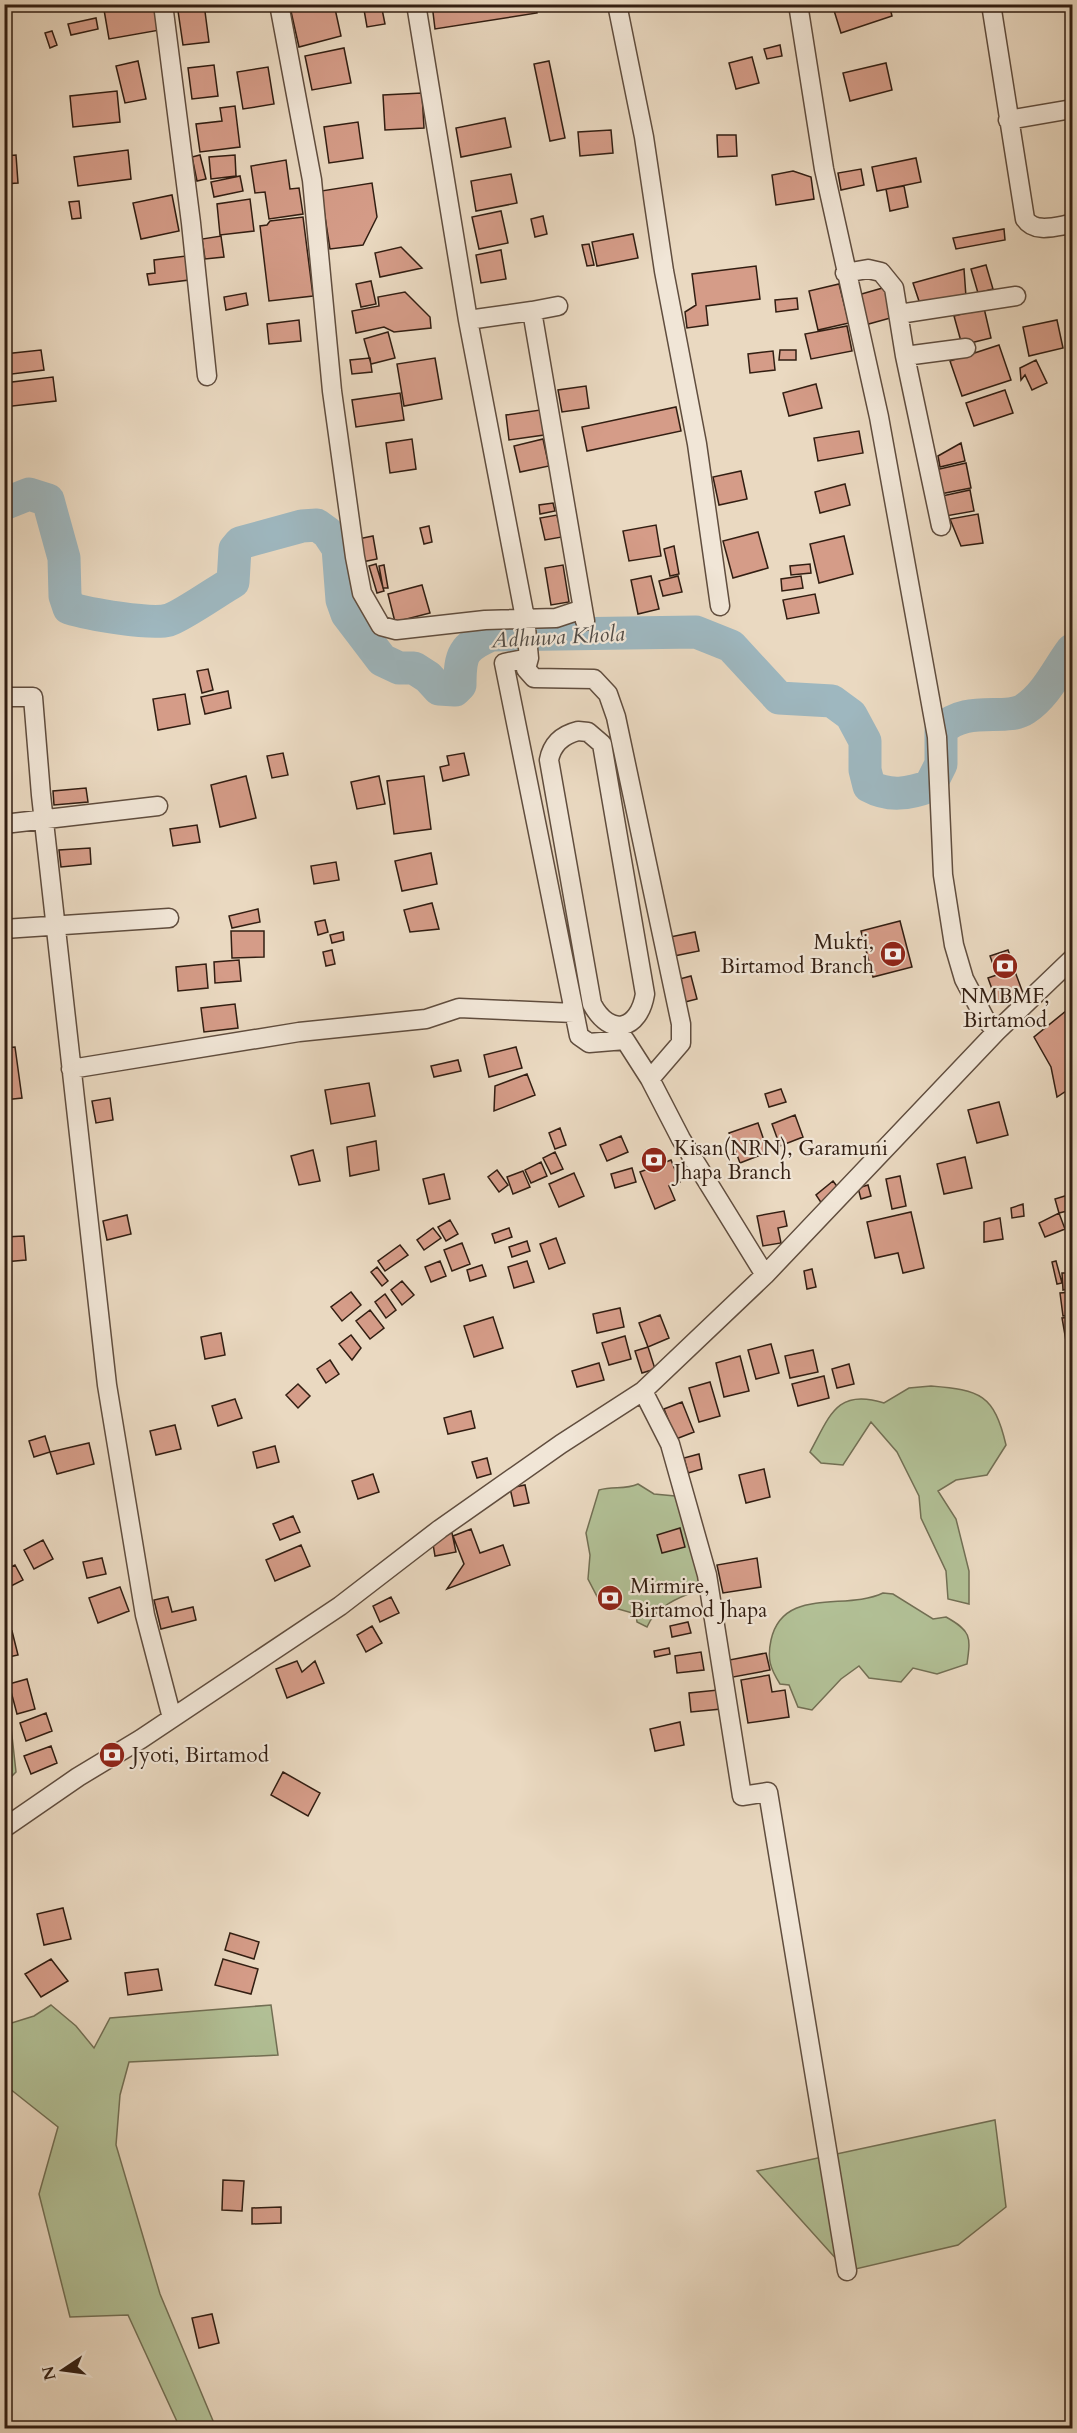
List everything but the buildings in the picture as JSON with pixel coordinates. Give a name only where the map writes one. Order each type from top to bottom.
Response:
[{"type":"street","points":[[163,4],[207,376]]},
{"type":"street","points":[[279,4],[312,180],[333,402],[362,593],[381,626],[396,630],[584,616],[532,311]]},
{"type":"street","points":[[416,4],[468,320],[525,621],[528,654],[526,669],[534,678],[594,679],[608,694],[616,717],[681,1024],[681,1043],[650,1079]]},
{"type":"street","points":[[618,4],[644,137],[664,271],[697,444],[720,606]]},
{"type":"street","points":[[798,4],[824,169],[845,273],[879,417],[937,737],[943,875],[954,945],[964,979],[984,1017],[996,1032]]},
{"type":"street","points":[[991,4],[1025,219],[1030,226],[1037,229],[1072,224]]},
{"type":"street","points":[[1008,120],[1072,109]]},
{"type":"street","points":[[845,273],[868,269],[881,272],[894,288],[905,356],[941,526]]},
{"type":"street","points":[[899,314],[1016,296]]},
{"type":"street","points":[[468,320],[558,306]]},
{"type":"street","points":[[905,356],[966,348]]},
{"type":"street","points":[[528,654],[504,663],[579,1036],[589,1043],[625,1040],[650,1079],[681,1139],[765,1275]]},
{"type":"street","points":[[4,697],[33,697],[44,820],[107,1385],[146,1614],[172,1718]]},
{"type":"street","points":[[588,732],[602,744],[645,994],[641,1010],[627,1024],[612,1025],[604,1021],[592,1004],[549,760],[555,744],[569,733],[588,732]]},
{"type":"street","points":[[4,824],[158,806]]},
{"type":"street","points":[[4,929],[169,918]]},
{"type":"street","points":[[4,1828],[340,1606],[440,1529],[643,1390],[765,1275],[996,1032],[1072,959]]},
{"type":"street","points":[[71,1069],[299,1032],[426,1019],[459,1008],[574,1013]]},
{"type":"street","points":[[643,1390],[670,1444],[707,1575],[742,1796],[768,1792],[847,2271]]},
{"type":"green space","points":[[931,1386],[962,1390],[982,1398],[996,1415],[1006,1445],[987,1475],[956,1480],[938,1491],[956,1519],[969,1571],[969,1604],[948,1599],[946,1571],[921,1518],[919,1496],[897,1452],[871,1422],[843,1465],[821,1463],[810,1452],[836,1408],[845,1402],[868,1399],[884,1403],[909,1388]]},
{"type":"green space","points":[[638,1484],[654,1494],[675,1496],[684,1510],[707,1575],[699,1590],[662,1608],[647,1627],[637,1622],[636,1614],[601,1604],[588,1579],[590,1555],[586,1533],[599,1490]]},
{"type":"green space","points":[[883,1593],[893,1594],[933,1619],[946,1617],[960,1626],[969,1641],[967,1664],[937,1674],[913,1668],[901,1682],[869,1678],[859,1666],[841,1679],[812,1710],[798,1707],[789,1685],[780,1684],[770,1663],[771,1640],[778,1623],[788,1612],[802,1606],[868,1598]]},
{"type":"green space","points":[[4,1703],[9,1709],[16,1772],[5,1783]]},
{"type":"green space","points":[[51,2005],[76,2026],[94,2048],[110,2018],[271,2005],[278,2055],[129,2062],[120,2095],[116,2145],[160,2294],[216,2428],[180,2428],[128,2315],[70,2317],[39,2194],[58,2127],[5,2085],[5,2025],[34,2016]]},
{"type":"green space","points":[[995,2120],[1006,2207],[958,2245],[847,2271],[757,2171]]},
{"type":"waterway","name":"Adhuwa Khola","points":[[4,504],[29,494],[48,500],[64,558],[65,596],[69,608],[104,616],[148,621],[175,618],[233,582],[235,549],[240,543],[302,526],[317,525],[328,533],[338,548],[342,600],[347,614],[382,660],[399,668],[414,668],[428,677],[439,689],[455,690],[460,685],[462,659],[465,653],[474,644],[491,635],[696,632],[731,646],[779,698],[832,701],[851,715],[865,741],[865,770],[869,786],[884,792],[907,792],[930,786],[941,764],[941,730],[951,722],[962,718],[974,715],[1017,713],[1025,709],[1046,689],[1072,650]]},
{"type":"place","name":"Mukti, Birtamod Branch","points":[[893,954]]},
{"type":"place","name":"NMBMF, Birtamod","points":[[1005,966]]},
{"type":"place","name":"Kisan(NRN), Garamuni Jhapa Branch","points":[[654,1160]]},
{"type":"place","name":"Mirmire, Birtamod Jhapa","points":[[610,1598]]},
{"type":"place","name":"Jyoti, Birtamod","points":[[112,1755]]}]
